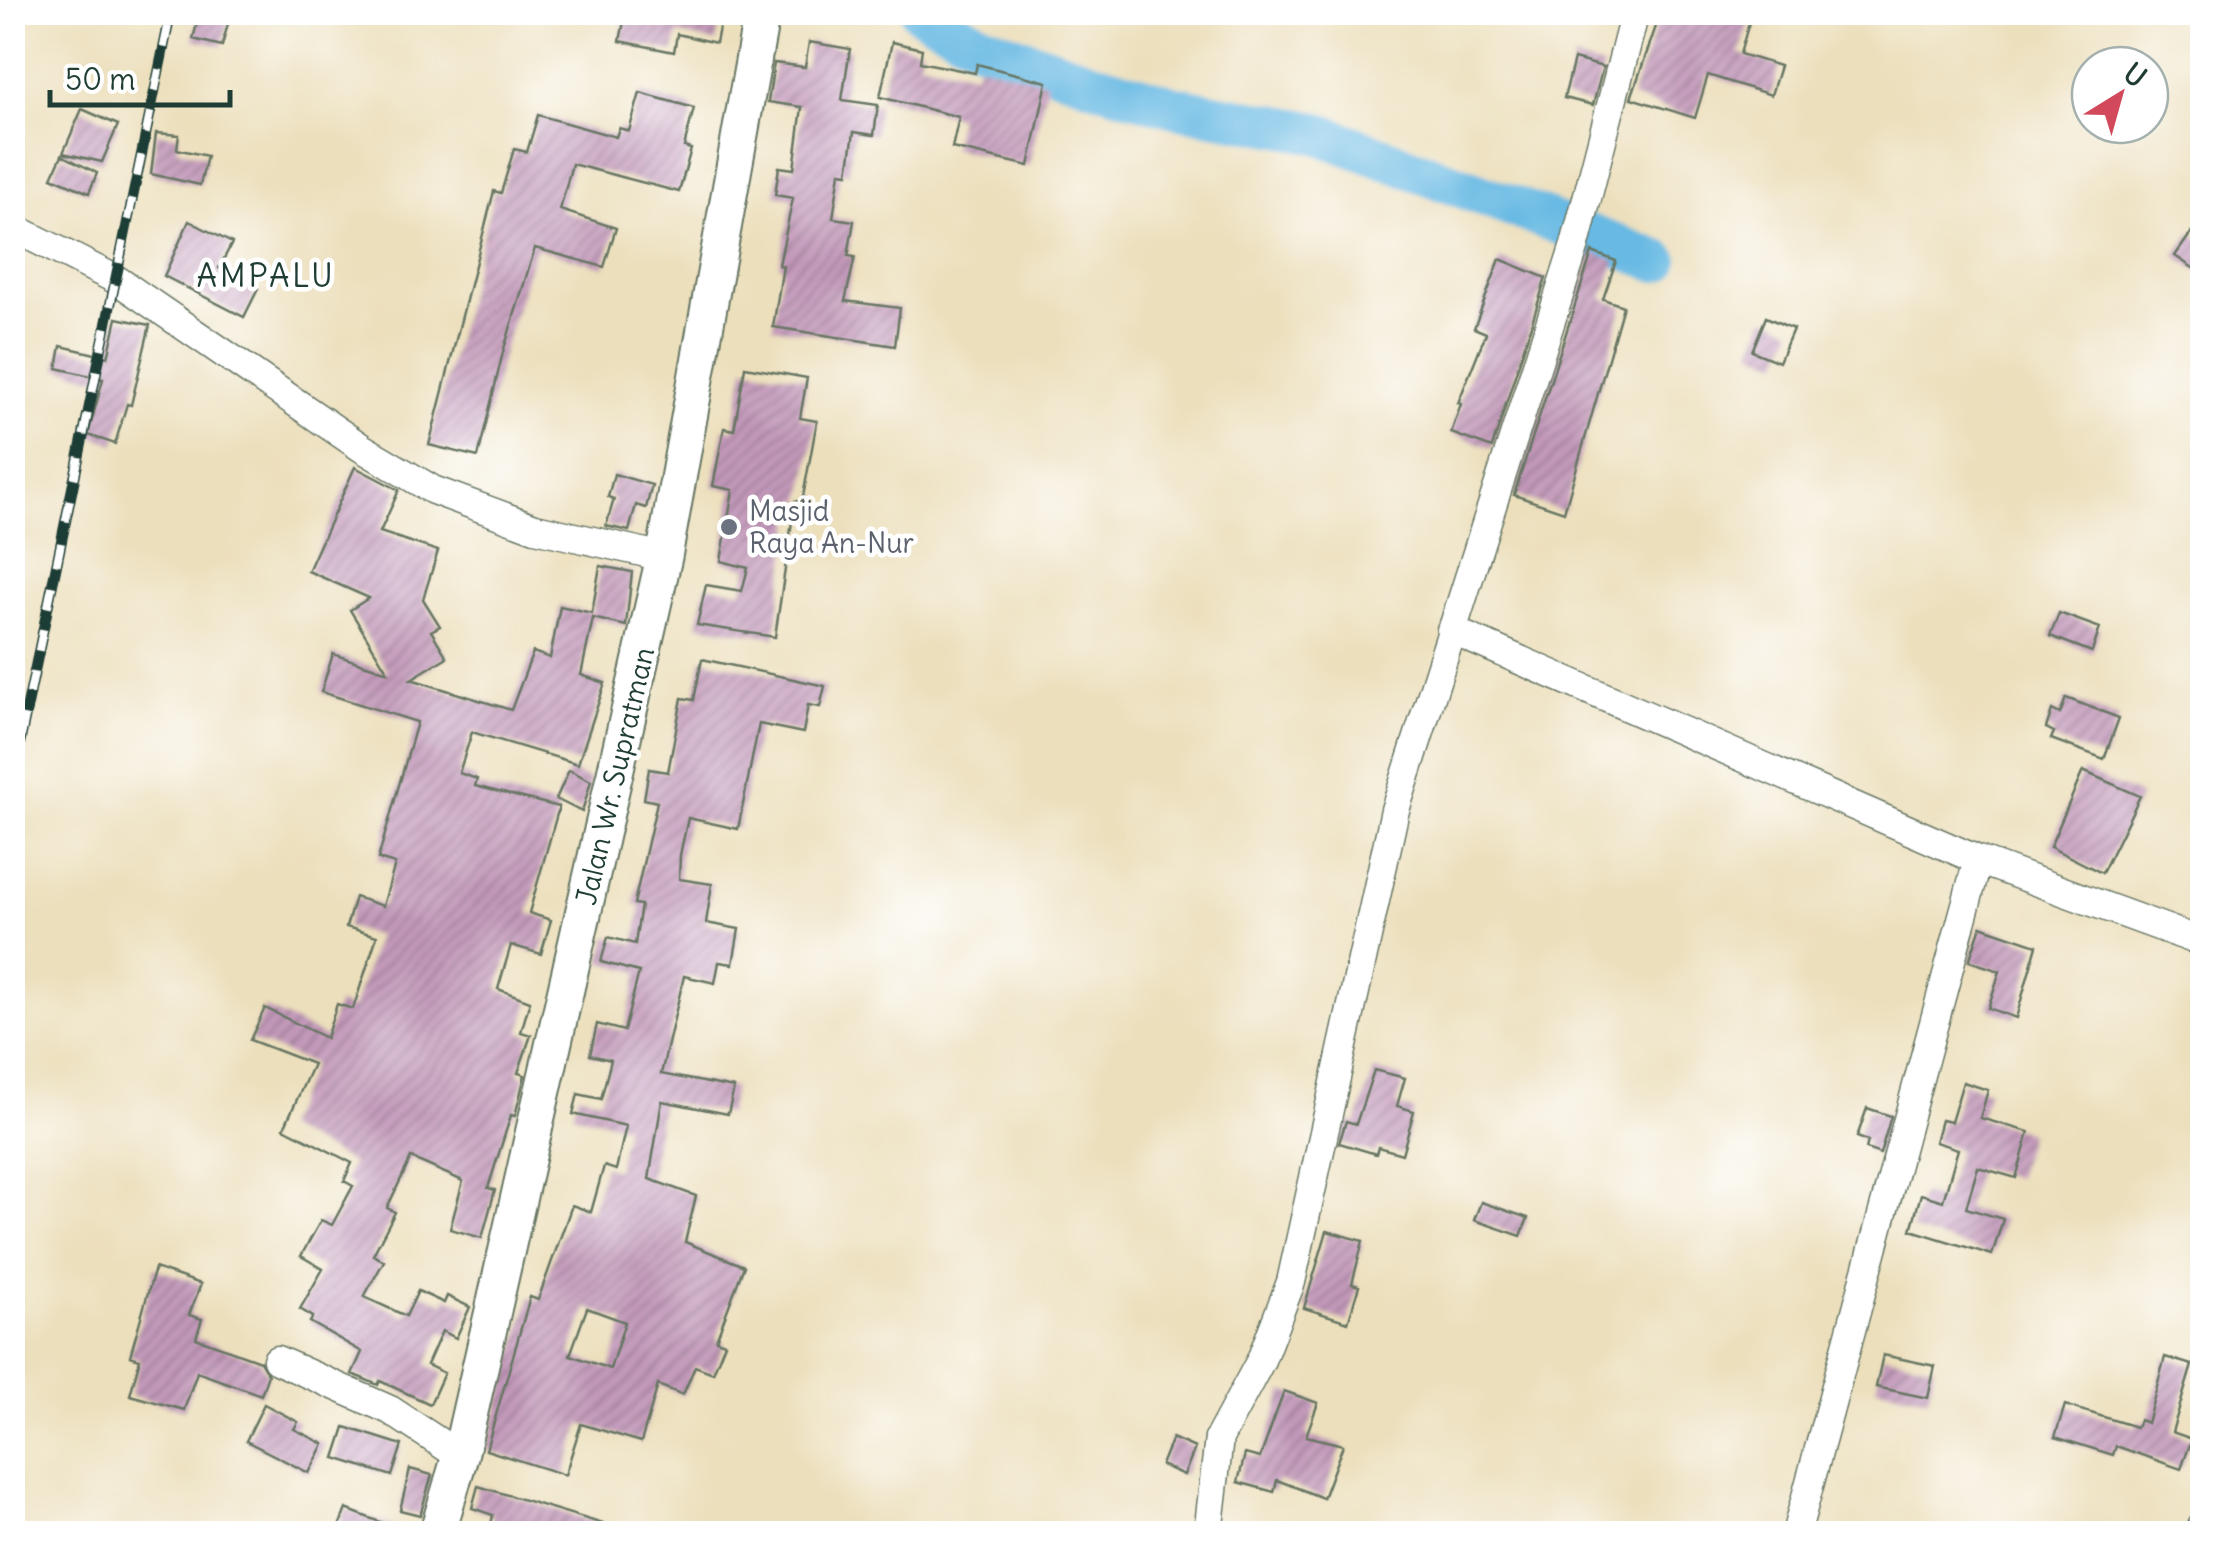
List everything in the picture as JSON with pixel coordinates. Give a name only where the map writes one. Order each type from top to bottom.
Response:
[{"type":"main road","name":"Jalan Wr. Supratman","points":[[437,1534],[460,1456],[664,556],[762,12]]},
{"type":"street","points":[[1208,1534],[1220,1438],[1260,1360],[1291,1282],[1394,810],[1579,232],[1635,12]]},
{"type":"street","points":[[12,227],[116,280],[362,448],[433,490],[536,528],[664,556]]},
{"type":"street","points":[[1451,630],[1978,860],[2202,942]]},
{"type":"street","points":[[1796,1534],[1978,860]]},
{"type":"street","points":[[277,1360],[399,1414],[460,1456]]},
{"type":"street","points":[[2200,1534],[2202,1526]]},
{"type":"building","points":[[200,12],[231,12],[222,46],[193,39]]},
{"type":"building","points":[[626,12],[722,12],[716,43],[677,34],[674,52],[620,41]]},
{"type":"building","points":[[1661,12],[1752,12],[1740,54],[1780,66],[1771,95],[1708,75],[1695,118],[1631,98]]},
{"type":"building","points":[[809,42],[850,49],[842,100],[878,105],[874,135],[854,132],[848,173],[840,172],[833,218],[854,221],[848,256],[855,257],[845,301],[900,308],[895,346],[773,327],[783,266],[779,265],[793,198],[775,195],[779,167],[794,169],[802,107],[768,102],[774,63],[805,67]]},
{"type":"building","points":[[892,42],[922,49],[920,62],[975,73],[977,64],[1047,82],[1029,166],[952,148],[959,117],[880,97]]},
{"type":"building","points":[[1574,59],[1603,67],[1593,105],[1564,98]]},
{"type":"building","points":[[640,93],[694,108],[684,147],[691,149],[679,192],[572,164],[560,210],[616,228],[604,267],[535,248],[503,352],[478,457],[429,445],[494,191],[501,193],[514,149],[527,152],[538,115],[616,137],[619,128],[629,131]]},
{"type":"building","points":[[82,109],[118,125],[102,162],[63,153]]},
{"type":"building","points":[[156,133],[179,135],[177,149],[207,156],[200,185],[151,174]]},
{"type":"building","points":[[62,155],[97,173],[89,193],[52,177]]},
{"type":"building","points":[[189,221],[232,243],[219,268],[258,289],[244,317],[164,276]]},
{"type":"building","points":[[2191,233],[2202,240],[2202,274],[2175,256]]},
{"type":"building","points":[[1592,252],[1616,261],[1603,299],[1623,306],[1564,512],[1514,495]]},
{"type":"building","points":[[1500,259],[1546,278],[1492,448],[1451,433],[1461,404],[1458,403],[1486,333],[1474,328]]},
{"type":"building","points":[[1766,317],[1793,329],[1779,362],[1752,351]]},
{"type":"building","points":[[117,318],[150,325],[131,405],[127,404],[115,444],[88,435],[103,379],[57,368],[61,346],[108,357]]},
{"type":"building","points":[[745,367],[807,378],[800,418],[817,421],[802,502],[795,501],[775,637],[697,625],[706,585],[742,591],[748,568],[721,561],[733,490],[713,486],[724,428],[734,430]]},
{"type":"building","points":[[355,467],[399,490],[380,532],[438,551],[423,599],[440,626],[431,631],[447,657],[411,679],[511,710],[533,652],[550,658],[560,606],[592,613],[600,566],[632,572],[626,626],[593,618],[581,675],[605,683],[578,764],[472,732],[459,773],[477,779],[475,786],[559,807],[529,913],[551,920],[541,954],[511,945],[498,989],[530,1001],[521,1032],[531,1035],[518,1073],[525,1075],[515,1116],[511,1115],[488,1188],[495,1190],[482,1238],[450,1229],[463,1181],[411,1158],[387,1208],[395,1212],[373,1255],[384,1261],[364,1297],[406,1316],[418,1291],[444,1303],[447,1296],[470,1307],[456,1338],[442,1331],[427,1365],[444,1373],[430,1404],[380,1381],[378,1385],[352,1374],[362,1352],[310,1322],[313,1317],[300,1309],[323,1269],[301,1256],[321,1220],[332,1225],[353,1186],[344,1181],[352,1163],[284,1128],[313,1064],[250,1040],[265,1008],[326,1038],[337,1004],[353,1009],[377,936],[346,927],[355,897],[383,906],[395,864],[378,859],[417,722],[321,692],[333,654],[388,672],[350,610],[369,598],[308,571]]},
{"type":"building","points":[[614,474],[652,485],[646,508],[636,505],[629,531],[606,526],[614,499],[608,497]]},
{"type":"building","points":[[2059,613],[2100,628],[2092,652],[2050,636]]},
{"type":"building","points":[[702,659],[825,686],[820,707],[808,705],[803,733],[759,724],[738,829],[688,818],[680,855],[679,879],[712,884],[706,923],[739,929],[733,964],[719,962],[715,983],[684,976],[661,1074],[734,1088],[728,1114],[662,1101],[649,1179],[696,1196],[685,1242],[744,1266],[716,1340],[725,1343],[713,1373],[695,1366],[683,1395],[658,1385],[641,1442],[581,1424],[565,1475],[486,1450],[530,1297],[538,1300],[572,1205],[591,1212],[604,1166],[616,1170],[626,1126],[573,1114],[578,1094],[601,1099],[611,1060],[590,1055],[597,1024],[624,1031],[639,972],[601,962],[608,937],[635,944],[641,905],[634,904],[657,802],[644,799],[649,769],[668,772],[682,698],[694,700]],"holes":[[[587,1308],[625,1322],[610,1369],[570,1355]]]},
{"type":"building","points":[[2066,698],[2119,718],[2104,759],[2051,739],[2054,732],[2046,728],[2052,710],[2060,714]]},
{"type":"building","points":[[569,770],[591,781],[582,812],[556,799]]},
{"type":"building","points":[[2083,771],[2140,796],[2102,873],[2050,847]]},
{"type":"building","points":[[1981,926],[2037,945],[2016,1018],[1988,1008],[2000,971],[1969,961]]},
{"type":"building","points":[[1374,1070],[1405,1078],[1397,1106],[1414,1111],[1402,1154],[1378,1147],[1376,1154],[1339,1143],[1346,1121],[1356,1124]]},
{"type":"building","points":[[1963,1082],[1988,1090],[1980,1118],[2029,1132],[2016,1178],[1978,1167],[1966,1208],[2003,1219],[1992,1255],[1911,1230],[1921,1194],[1943,1201],[1958,1149],[1935,1142],[1941,1120],[1951,1122]]},
{"type":"building","points":[[1867,1108],[1891,1116],[1880,1154],[1866,1149],[1868,1141],[1857,1137]]},
{"type":"building","points":[[1481,1202],[1528,1218],[1521,1236],[1474,1220]]},
{"type":"building","points":[[1327,1231],[1363,1241],[1352,1284],[1359,1286],[1348,1322],[1304,1308]]},
{"type":"building","points":[[155,1268],[201,1284],[189,1315],[202,1319],[196,1338],[260,1361],[268,1375],[261,1395],[197,1372],[184,1410],[130,1395],[140,1359],[130,1356]]},
{"type":"building","points":[[1883,1355],[1935,1366],[1928,1398],[1876,1387]]},
{"type":"building","points":[[2165,1357],[2192,1365],[2172,1432],[2192,1439],[2181,1469],[2116,1446],[2113,1455],[2055,1437],[2065,1405],[2136,1427],[2139,1420],[2147,1423]]},
{"type":"building","points":[[1284,1391],[1318,1403],[1306,1436],[1343,1445],[1323,1498],[1277,1480],[1274,1492],[1238,1482],[1245,1454],[1260,1458]]},
{"type":"building","points":[[264,1404],[298,1422],[294,1429],[324,1444],[309,1473],[246,1441]]},
{"type":"building","points":[[345,1427],[402,1445],[392,1476],[335,1458]]},
{"type":"building","points":[[1172,1438],[1195,1448],[1184,1475],[1161,1465]]},
{"type":"building","points":[[410,1469],[432,1475],[420,1515],[400,1510]]},
{"type":"building","points":[[478,1486],[620,1529],[619,1534],[489,1534],[493,1515],[472,1508]]},
{"type":"building","points":[[346,1509],[406,1532],[406,1534],[336,1534]]},
{"type":"waterway","points":[[921,12],[979,43],[1097,84],[1175,107],[1317,133],[1658,261]]},
{"type":"railway","points":[[12,780],[171,12]]},
{"type":"place","name":"Masjid Raya An-Nur","points":[[729,527]]},
{"type":"district","name":"AMPALU","points":[[266,276]]}]
